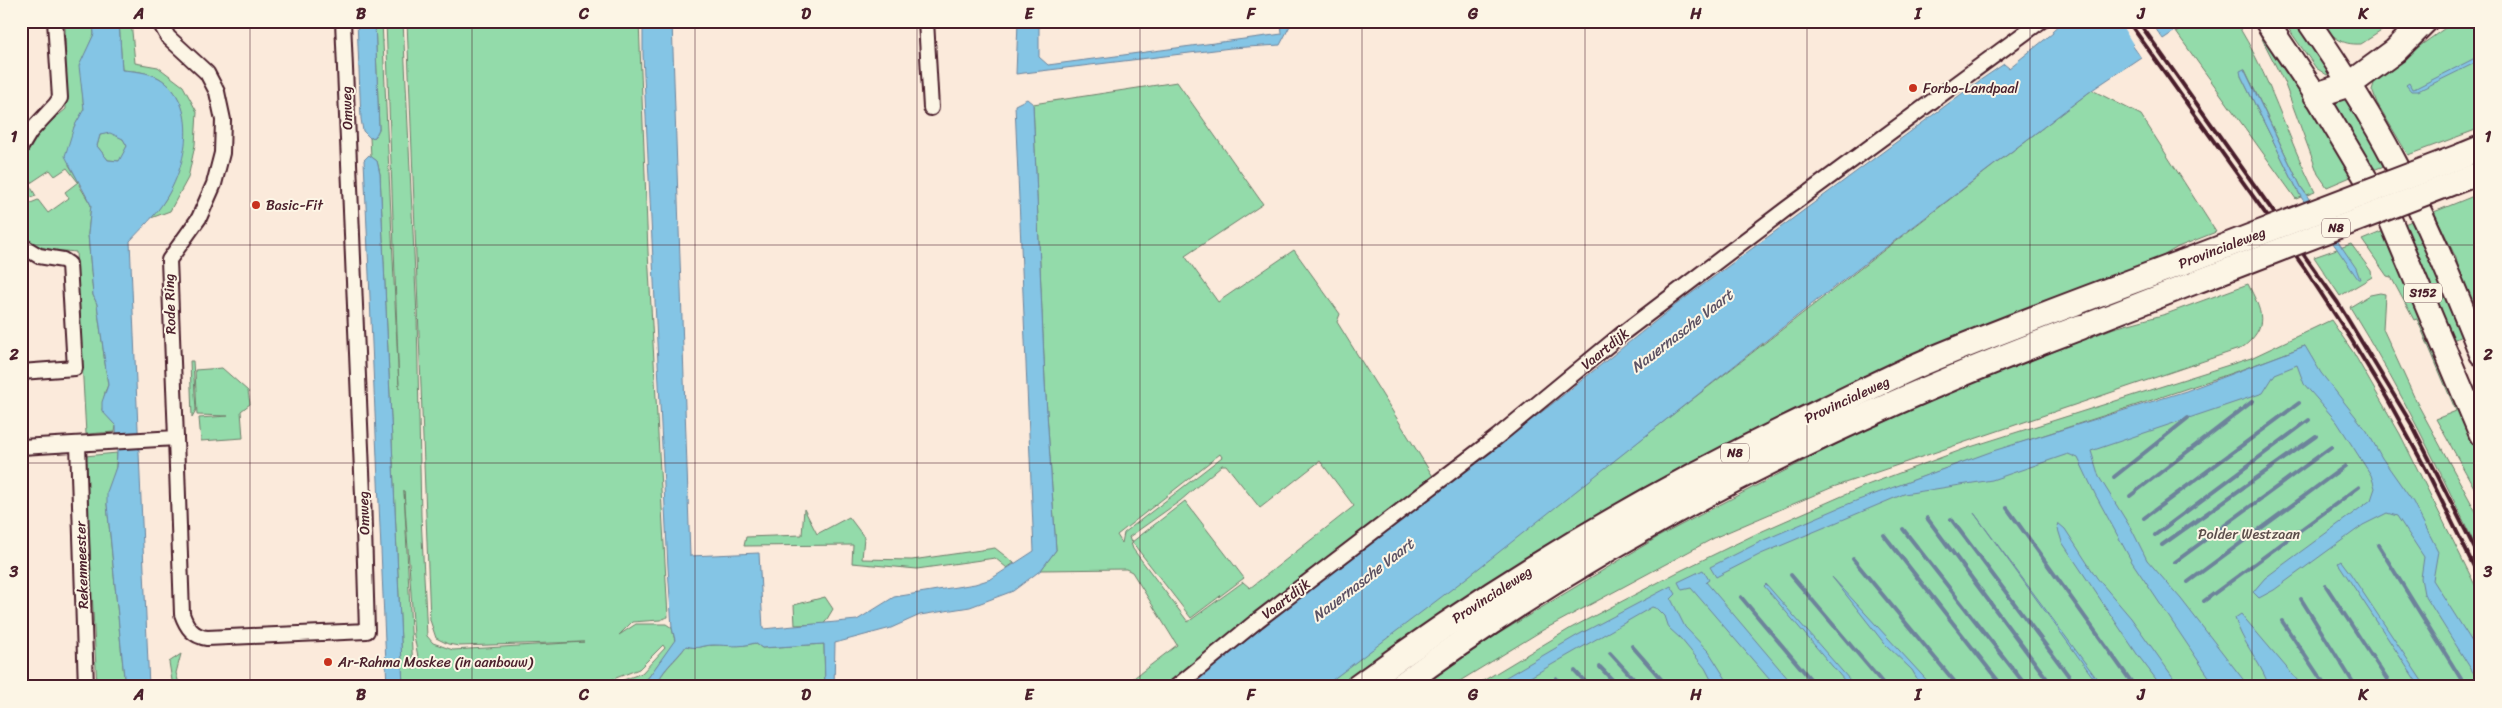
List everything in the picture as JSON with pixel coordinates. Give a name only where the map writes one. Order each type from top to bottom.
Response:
[{"type":"highway","points":[[2316,95],[2346,77],[2383,42],[2424,21]]},
{"type":"highway","name":"Provincialeweg","points":[[1358,687],[1504,585],[1630,510],[1748,446],[1929,360],[2184,262],[2476,163]]},
{"type":"highway","name":"Provincialeweg","points":[[1398,687],[1516,606],[1642,530],[1763,466],[1984,363],[2081,327]]},
{"type":"main road","points":[[2266,21],[2316,95]]},
{"type":"main road","points":[[2308,21],[2346,77],[2394,159],[2413,197],[2480,352],[2454,368]]},
{"type":"main road","name":"S152","points":[[2316,95],[2390,219],[2481,435]]},
{"type":"main road","name":"Provincialeweg","points":[[2081,327],[2196,282],[2476,163]]},
{"type":"street","points":[[21,147],[40,119],[58,101],[54,21]]},
{"type":"street","name":"Rode Ring","points":[[160,21],[168,37],[207,73],[217,92],[223,120],[222,153],[214,184],[199,218],[169,260],[176,438]]},
{"type":"street","name":"Omweg","points":[[176,438],[182,614],[190,631],[198,637],[207,638],[367,632],[343,21]]},
{"type":"street","points":[[926,21],[931,108]]},
{"type":"street","name":"Vaartdijk","points":[[1176,687],[1258,620],[1497,438],[1623,334],[1700,274],[2041,21]]},
{"type":"street","points":[[21,245],[39,256],[63,260],[69,264],[75,368],[21,372]]},
{"type":"street","points":[[21,446],[176,438]]},
{"type":"street","name":"Rekenmeester","points":[[78,444],[86,687]]},
{"type":"green space","points":[[65,21],[93,21],[94,34],[80,66],[84,110],[74,127],[69,165],[91,205],[88,234],[93,295],[97,304],[108,385],[102,410],[116,426],[115,432],[86,434],[76,252],[53,250],[38,246],[26,238],[21,226],[21,207],[38,200],[48,213],[69,198],[65,192],[78,182],[67,168],[55,176],[50,170],[29,184],[36,196],[21,201],[23,157],[36,134],[66,109]]},
{"type":"green space","points":[[119,21],[131,21],[135,63],[158,67],[183,86],[197,112],[195,145],[188,178],[170,211],[151,218],[165,200],[178,170],[185,136],[184,119],[180,103],[172,89],[159,78],[146,73],[122,70]]},
{"type":"green space","points":[[375,21],[382,21],[399,388],[386,21],[403,21],[417,317],[421,516],[427,636],[433,643],[453,650],[584,642],[459,646],[448,644],[436,638],[430,620],[407,21],[639,21],[648,252],[668,617],[660,620],[632,622],[619,635],[636,624],[666,624],[672,628],[675,641],[648,678],[632,687],[605,687],[642,673],[665,648],[663,645],[639,669],[593,687],[403,687],[380,174],[377,161],[371,157],[370,138],[375,137],[379,129]],"holes":[[[404,491],[414,636],[419,662],[413,670]]]},
{"type":"green space","points":[[2190,21],[2235,21],[2258,62],[2315,192],[2307,195],[2301,187],[2245,70],[2241,76],[2301,197],[2296,199],[2176,32]]},
{"type":"green space","points":[[2253,21],[2257,21],[2353,176],[2327,187],[2318,174],[2284,82]]},
{"type":"green space","points":[[2283,21],[2298,21],[2332,69],[2327,75],[2316,68]]},
{"type":"green space","points":[[2320,21],[2397,21],[2361,44],[2353,44],[2338,39]]},
{"type":"green space","points":[[2455,21],[2481,21],[2481,128],[2408,155],[2377,103],[2372,90],[2375,80],[2386,70]]},
{"type":"green space","points":[[1177,82],[1263,204],[1185,256],[1218,302],[1294,250],[1340,314],[1337,322],[1434,478],[1165,687],[1122,687],[1177,645],[1132,572],[1126,569],[1041,570],[1056,550],[1045,382],[1033,104]],"holes":[[[1220,454],[1222,457],[1124,533],[1122,543],[1117,535]],[[1320,461],[1354,506],[1250,588],[1243,582],[1188,622],[1133,549],[1129,537],[1180,501],[1222,465],[1226,465],[1260,508]]]},
{"type":"green space","points":[[2092,90],[2141,115],[2216,232],[2178,247],[2132,274],[1678,469],[1623,499],[1595,521],[1342,687],[1323,687],[1899,238]]},
{"type":"green space","points":[[2344,97],[2349,101],[2387,165],[2373,170],[2333,105]]},
{"type":"green space","points":[[110,132],[123,139],[127,146],[120,161],[108,160],[97,146],[100,135]]},
{"type":"green space","points":[[2481,193],[2481,319],[2466,296],[2456,258],[2434,212]]},
{"type":"green space","points":[[2414,220],[2466,334],[2453,340],[2402,225]]},
{"type":"green space","points":[[2386,230],[2481,458],[2481,500],[2436,419],[2456,411],[2417,319],[2414,320],[2391,277],[2387,276],[2362,240]]},
{"type":"green space","points":[[2351,244],[2371,271],[2372,277],[2340,296],[2314,257]]},
{"type":"green space","points":[[2248,284],[2257,303],[2261,318],[2257,333],[2242,348],[1833,487],[1716,537],[1543,630],[1450,687],[1421,687],[1493,637],[1658,537],[1844,440],[1958,389],[2114,328],[2166,314]]},
{"type":"green space","points":[[2385,294],[2383,329],[2416,401],[2481,521],[2481,558],[2419,431],[2386,368],[2350,307],[2370,295]]},
{"type":"green space","name":"Polder Westzaan","points":[[2331,320],[2353,352],[2400,434],[2481,597],[2481,687],[1473,687],[1571,628],[1678,572],[1758,533],[1867,485],[1964,449],[2251,358]],"holes":[[[2305,346],[2151,407],[1794,530],[1919,478],[1983,455],[2177,392]]]},
{"type":"green space","points":[[190,361],[193,361],[196,410],[192,417]]},
{"type":"green space","points":[[222,368],[248,391],[250,404],[241,411],[243,438],[201,441],[199,418],[228,416],[197,415],[195,370]]},
{"type":"green space","points":[[117,453],[116,467],[107,504],[125,687],[97,687],[85,456]]},
{"type":"green space","points":[[1185,501],[1244,578],[1191,618],[1132,542]]},
{"type":"green space","points":[[804,509],[817,534],[849,517],[864,537],[862,559],[912,560],[995,548],[1014,563],[1007,568],[995,558],[917,569],[852,563],[853,545],[744,546],[746,537],[802,535]]},
{"type":"green space","points":[[825,597],[833,609],[824,624],[795,625],[794,605]]},
{"type":"green space","points":[[755,643],[762,648],[824,644],[825,687],[657,687],[665,671],[686,646],[698,647]]},
{"type":"green space","points":[[181,654],[176,673],[180,687],[173,687],[169,662]]},
{"type":"water","points":[[93,21],[119,21],[122,70],[146,73],[159,78],[172,89],[180,103],[185,119],[184,153],[173,186],[157,211],[130,241],[149,687],[125,687],[107,504],[107,492],[116,467],[116,426],[102,411],[102,402],[108,385],[97,304],[93,295],[88,234],[91,205],[65,156],[74,127],[84,109],[79,66],[94,34]],"holes":[[[110,133],[123,139],[127,146],[119,161],[108,160],[97,146],[100,135]]]},
{"type":"water","points":[[357,21],[375,21],[379,129],[375,137],[370,138],[363,131],[361,119]]},
{"type":"water","points":[[643,21],[672,21],[690,556],[759,553],[763,629],[857,620],[894,597],[975,584],[991,579],[1034,551],[1015,105],[1027,99],[1033,104],[1045,382],[1056,550],[1041,570],[1013,591],[970,607],[920,615],[891,628],[835,643],[834,687],[825,687],[824,644],[762,648],[755,643],[738,646],[714,645],[694,648],[686,646],[661,676],[657,687],[632,687],[648,678],[675,640],[672,628],[668,568],[643,55]]},
{"type":"water","points":[[1018,21],[1039,21],[1039,57],[1048,65],[1282,34],[1281,21],[1292,22],[1280,45],[1231,48],[1016,74]]},
{"type":"water","name":"Nauernasche Vaart","points":[[2063,21],[2190,21],[2163,39],[2155,28],[2132,45],[2141,57],[2092,90],[1816,301],[1465,579],[1323,687],[1188,687],[1297,600],[1552,404],[1677,304],[1979,81],[2004,64],[2009,68],[2053,33],[2052,31]]},
{"type":"water","points":[[2481,55],[2481,60],[2418,91],[2411,91],[2406,85],[2409,83],[2412,89],[2416,88]]},
{"type":"water","points":[[2244,69],[2301,187],[2356,268],[2360,279],[2358,279],[2301,197],[2241,76],[2240,71]]},
{"type":"water","points":[[369,155],[377,161],[380,174],[403,687],[387,687],[364,160]]},
{"type":"water","points":[[2305,346],[2321,373],[2367,431],[2382,458],[2413,502],[2438,551],[2433,580],[2481,656],[2481,685],[2424,594],[2421,578],[2424,557],[2397,516],[2387,513],[2363,525],[2274,590],[2259,598],[2253,592],[2265,578],[2371,500],[2375,488],[2371,475],[2337,422],[2304,384],[2297,365],[2275,374],[2263,393],[2091,451],[2099,477],[2132,530],[2147,560],[2181,599],[2249,687],[2216,687],[2132,562],[2095,494],[2078,458],[2068,454],[1992,480],[1904,494],[1761,554],[1716,577],[1710,567],[1764,540],[1853,502],[1993,451],[2186,391]]},
{"type":"water","points":[[1974,513],[2103,687],[2100,687]]},
{"type":"water","points":[[2058,523],[2065,529],[2097,578],[2131,618],[2180,687],[2162,687],[2137,654],[2062,542],[2057,526]]},
{"type":"water","points":[[2341,561],[2426,687],[2420,687],[2338,563]]},
{"type":"water","points":[[1703,570],[1709,580],[1706,582],[1795,687],[1776,687],[1691,588],[1682,590],[1678,582]]},
{"type":"water","points":[[1832,577],[1933,687],[1922,687],[1912,670],[1884,643]]},
{"type":"water","points":[[1766,584],[1856,687],[1850,687],[1764,586]]},
{"type":"water","points":[[1671,586],[1676,594],[1671,599],[1685,627],[1709,652],[1731,687],[1715,687],[1705,668],[1681,639],[1669,628],[1665,616],[1658,609],[1652,607],[1513,687],[1489,687],[1578,635]]},
{"type":"water","points":[[2241,614],[2303,687],[2265,687],[2267,681],[2241,634],[2235,618]]},
{"type":"pier","points":[[2119,21],[2147,21],[2165,42],[2154,31],[2136,45],[2143,56],[2142,59]]},
{"type":"waterway","points":[[2130,496],[2253,401]]},
{"type":"waterway","points":[[2144,518],[2299,403]]},
{"type":"waterway","points":[[2114,477],[2188,418]]},
{"type":"waterway","points":[[2155,535],[2309,420]]},
{"type":"waterway","points":[[2162,545],[2316,436]]},
{"type":"waterway","points":[[2175,562],[2331,447]]},
{"type":"waterway","points":[[2188,582],[2345,466]]},
{"type":"waterway","points":[[2204,601],[2359,487]]},
{"type":"waterway","points":[[2007,508],[2135,687]]},
{"type":"waterway","points":[[1927,518],[2053,687]]},
{"type":"waterway","points":[[1951,519],[2077,687]]},
{"type":"waterway","points":[[1903,529],[2027,687]]},
{"type":"waterway","points":[[1884,535],[2003,687]]},
{"type":"waterway","points":[[2378,545],[2466,687]]},
{"type":"waterway","points":[[1853,559],[1959,687]]},
{"type":"waterway","points":[[1791,575],[1886,687]]},
{"type":"waterway","points":[[2326,586],[2392,687]]},
{"type":"waterway","points":[[1741,597],[1817,687]]},
{"type":"waterway","points":[[2301,599],[2356,687]]},
{"type":"waterway","points":[[2282,621],[2326,687]]},
{"type":"waterway","points":[[1632,646],[1668,687]]},
{"type":"waterway","points":[[1610,653],[1641,687]]},
{"type":"waterway","points":[[1600,667],[1619,687]]},
{"type":"waterway","points":[[1575,671],[1590,687]]},
{"type":"waterway","points":[[1556,678],[1564,687]]},
{"type":"railway","points":[[2128,21],[2305,269],[2351,339],[2387,398],[2428,473],[2481,581]]},
{"type":"railway","points":[[2138,21],[2338,303],[2412,425],[2481,561]]},
{"type":"place","name":"Forbo-Landpaal","points":[[1913,88]]},
{"type":"place","name":"Basic-Fit","points":[[256,205]]},
{"type":"place","name":"Ar-Rahma Moskee (in aanbouw)","points":[[328,662]]}]
